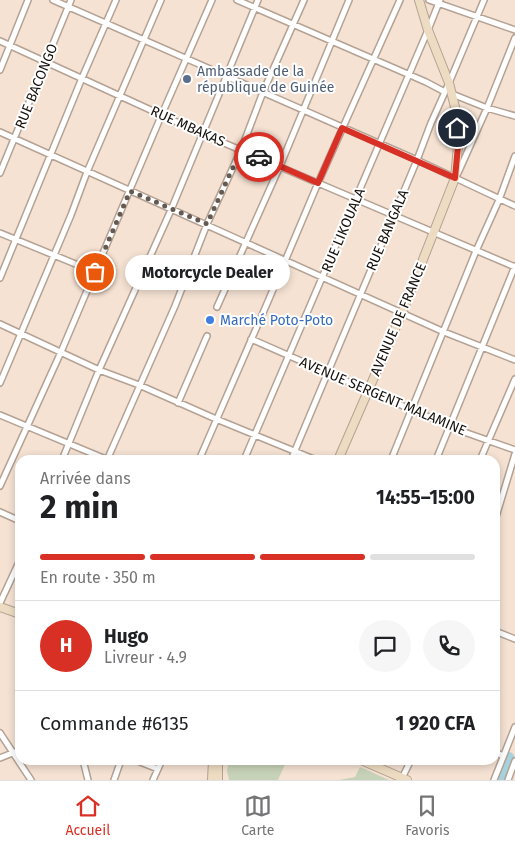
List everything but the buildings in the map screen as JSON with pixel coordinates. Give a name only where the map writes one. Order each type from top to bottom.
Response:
[{"type":"main road","name":"AVENUE DE FRANCE","points":[[340,455],[402,313],[455,178],[458,146],[456,111],[448,93],[450,83],[428,30],[419,0]]},
{"type":"main road","points":[[0,607],[15,612]]},
{"type":"main road","points":[[212,780],[213,765]]},
{"type":"main road","points":[[218,765],[218,780]]},
{"type":"main road","points":[[372,765],[404,779]]},
{"type":"street","points":[[0,70],[28,0]]},
{"type":"street","points":[[53,0],[417,160],[515,206]]},
{"type":"street","name":"RUE BACONGO","points":[[0,172],[71,0]]},
{"type":"street","points":[[0,278],[116,0]]},
{"type":"street","points":[[0,383],[87,172],[161,0]]},
{"type":"street","points":[[0,486],[61,352],[212,0]]},
{"type":"street","points":[[237,0],[448,93],[487,108],[515,116]]},
{"type":"street","points":[[64,455],[99,370],[171,210],[258,0]]},
{"type":"street","points":[[110,455],[175,306],[207,224],[241,150],[263,92],[304,0]]},
{"type":"street","points":[[217,307],[280,166],[350,0]]},
{"type":"street","points":[[200,455],[342,128],[400,0]]},
{"type":"street","points":[[430,0],[515,30]]},
{"type":"street","points":[[450,83],[484,0]]},
{"type":"street","name":"RUE LIKOUALA","points":[[246,455],[439,2]]},
{"type":"street","points":[[455,178],[487,108],[515,38]]},
{"type":"street","name":"RUE MBAKAS","points":[[0,41],[203,134],[515,267]]},
{"type":"street","name":"RUE BANGALA","points":[[293,455],[431,123],[448,93]]},
{"type":"street","points":[[0,132],[444,332],[515,360]]},
{"type":"street","points":[[392,455],[476,251],[500,200],[515,156]]},
{"type":"street","points":[[0,233],[95,272]]},
{"type":"street","points":[[438,455],[515,267]]},
{"type":"street","points":[[0,324],[99,370],[140,385],[178,403],[304,455]]},
{"type":"street","points":[[178,403],[207,336]]},
{"type":"street","name":"AVENUE SERGENT MALAMINE","points":[[251,339],[450,426],[515,450]]},
{"type":"street","points":[[482,455],[515,379]]},
{"type":"street","points":[[0,415],[95,455]]},
{"type":"street","points":[[500,504],[515,454]]},
{"type":"street","points":[[0,512],[15,519]]},
{"type":"street","points":[[0,602],[15,570]]},
{"type":"street","points":[[500,633],[515,639]]},
{"type":"street","points":[[500,764],[515,727]]},
{"type":"street","points":[[0,733],[15,757]]},
{"type":"street","points":[[0,758],[15,752]]},
{"type":"street","points":[[508,780],[515,762]]},
{"type":"street","points":[[20,765],[31,780]]},
{"type":"street","points":[[84,765],[88,780]]},
{"type":"street","points":[[114,780],[119,765]]},
{"type":"street","points":[[146,765],[158,770]]},
{"type":"street","points":[[153,780],[160,765]]},
{"type":"street","points":[[404,779],[409,765]]},
{"type":"street","points":[[494,780],[500,765]]},
{"type":"green space","points":[[228,765],[285,765],[278,780],[229,780]]},
{"type":"green space","points":[[360,767],[389,780],[339,780],[355,777]]},
{"type":"waterway","points":[[501,780],[509,757]]},
{"type":"way so far","points":[[95,272],[130,191],[207,224],[241,150],[259,157]]},
{"type":"place","name":"Ambassade de la république de Guinée","points":[[187,79]]},
{"type":"place","name":"Motorcycle Dealer","points":[[95,272]]},
{"type":"place","name":"Marché Poto-Poto","points":[[210,320]]},
{"type":"route","points":[[259,157],[318,183],[342,128],[455,178],[458,146],[457,128]]}]
